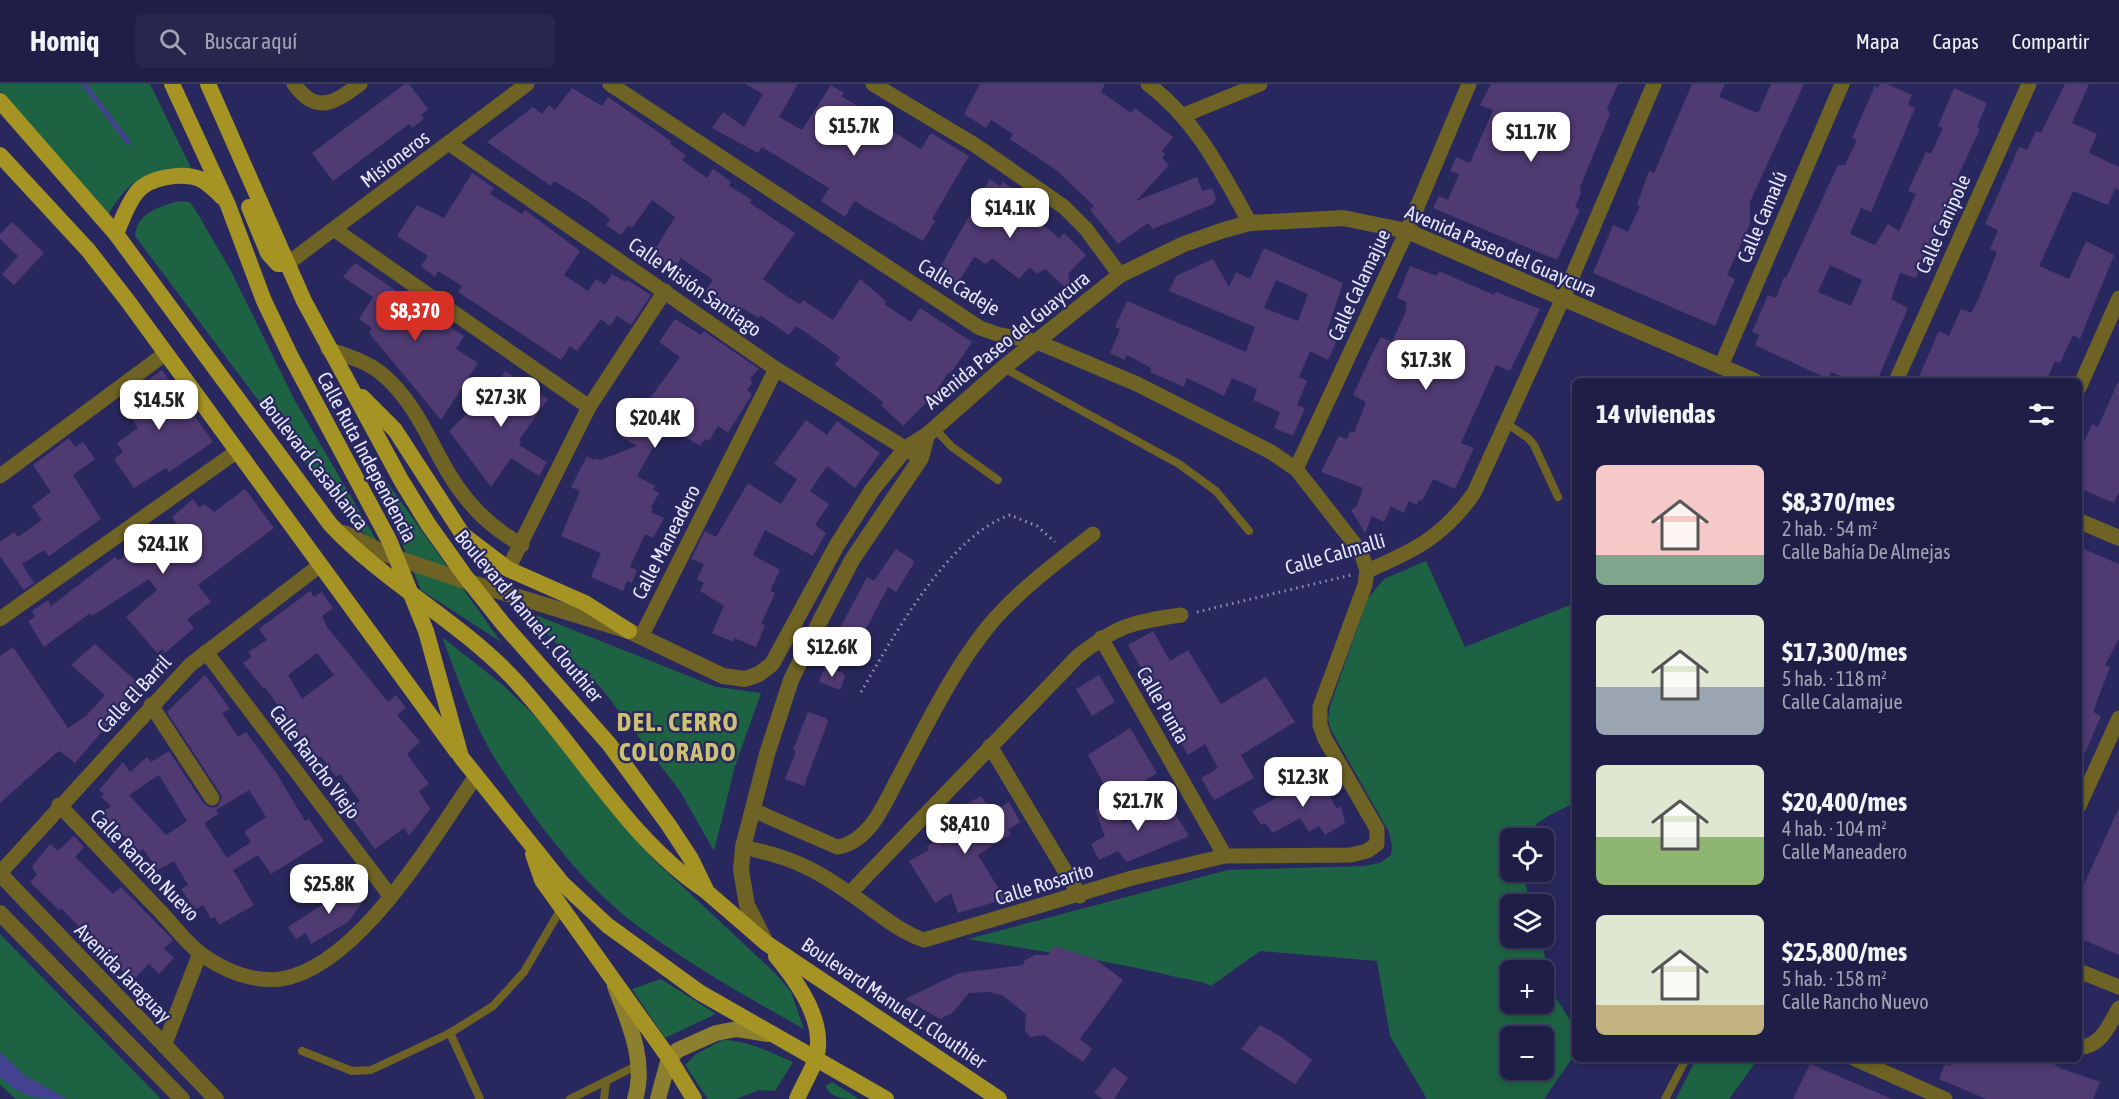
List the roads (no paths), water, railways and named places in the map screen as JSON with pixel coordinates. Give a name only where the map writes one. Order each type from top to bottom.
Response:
[{"type":"main road","name":"Calle Ruta Independencia","points":[[172,84],[228,205],[264,301],[290,355],[389,540],[426,631],[461,757],[529,842]]},
{"type":"main road","points":[[198,84],[268,253],[278,264],[287,264]]},
{"type":"main road","name":"Calle Ruta Independencia","points":[[208,84],[287,264],[328,349],[348,383]]},
{"type":"main road","name":"Boulevard Casablanca","points":[[0,100],[116,234],[330,524],[490,655],[566,738],[630,820],[681,874],[707,892]]},
{"type":"main road","points":[[0,155],[88,250],[461,757]]},
{"type":"main road","points":[[116,234],[129,204],[139,189],[164,178],[198,178],[212,186],[228,205]]},
{"type":"main road","points":[[348,383],[395,430],[463,536],[508,569],[585,603],[635,634]]},
{"type":"main road","name":"Boulevard Manuel J. Clouthier","points":[[348,383],[401,480],[452,558],[504,625],[609,744],[668,824],[691,859],[707,892],[766,943],[999,1099]]},
{"type":"main road","points":[[529,842],[572,895],[699,992],[886,1099]]},
{"type":"main road","points":[[529,842],[542,880],[613,983],[669,1058],[694,1099]]},
{"type":"main road","name":"Boulevard Manuel J. Clouthier","points":[[766,943],[806,998],[817,1039],[815,1060],[797,1099]]},
{"type":"main road","points":[[613,983],[634,1035],[638,1065],[638,1088],[635,1099]]},
{"type":"main road","points":[[658,1099],[669,1058],[678,1050],[716,1033],[737,1029],[769,1034]]},
{"type":"street","points":[[294,84],[302,96],[313,103],[325,104],[360,84]]},
{"type":"street","name":"Misioneros","points":[[287,264],[450,144],[527,84]]},
{"type":"street","name":"Calle Cadeje","points":[[610,84],[980,328],[1000,335],[1035,341],[1137,384],[1271,452],[1296,469],[1343,526],[1361,552],[1367,571]]},
{"type":"street","points":[[873,84],[975,145],[1064,207],[1086,229],[1120,275]]},
{"type":"street","points":[[1148,84],[1184,115],[1199,135],[1250,223]]},
{"type":"street","points":[[1184,115],[1260,84]]},
{"type":"street","name":"Calle Calamajue","points":[[1296,469],[1407,231],[1469,84]]},
{"type":"street","name":"Calle Calmalli","points":[[1367,571],[1416,550],[1459,515],[1474,493],[1563,298],[1654,84]]},
{"type":"street","name":"Calle Camalú","points":[[1721,366],[1842,84]]},
{"type":"street","name":"Calle Canipole","points":[[1897,378],[2029,84]]},
{"type":"street","name":"Calle Misión Santiago","points":[[450,144],[776,369],[921,458]]},
{"type":"street","name":"Avenida Paseo del Guaycura","points":[[357,546],[635,634],[723,676],[745,679],[759,674],[772,664],[837,545],[872,489],[906,448],[930,431],[1035,341],[1120,275],[1184,244],[1250,223],[1342,218],[1407,231],[1748,378]]},
{"type":"street","points":[[335,230],[589,407]]},
{"type":"street","points":[[508,569],[589,407],[665,291]]},
{"type":"street","points":[[2082,381],[2119,298]]},
{"type":"street","points":[[328,349],[368,365],[393,384],[417,415],[443,464],[470,505],[496,531],[522,545]]},
{"type":"street","points":[[0,476],[166,353]]},
{"type":"street","name":"Calle Maneadero","points":[[635,634],[776,369]]},
{"type":"street","name":"Avenida Paseo del Guaycura","points":[[766,943],[747,905],[741,870],[743,847],[767,754],[791,680],[852,560],[921,458],[930,431]]},
{"type":"street","points":[[0,619],[236,452]]},
{"type":"street","points":[[2082,522],[2119,538]]},
{"type":"street","points":[[753,810],[837,847],[850,845],[881,811],[948,686],[981,635],[1067,554],[1093,534]]},
{"type":"street","name":"Calle El Barril","points":[[0,874],[59,805],[151,705],[206,651],[319,566]]},
{"type":"street","name":"Calle Rosarito","points":[[743,847],[788,857],[850,893],[903,932],[924,940],[1080,896],[1132,878],[1226,856],[1351,855],[1367,851],[1377,844],[1377,829],[1374,820],[1325,739],[1320,725],[1323,694],[1365,585],[1367,571]]},
{"type":"street","points":[[850,893],[1078,656],[1101,638],[1131,622],[1181,615]]},
{"type":"street","name":"Calle Punta","points":[[1101,638],[1226,856]]},
{"type":"street","name":"Calle Rancho Viejo","points":[[206,651],[392,897]]},
{"type":"street","points":[[151,705],[212,798]]},
{"type":"street","points":[[2082,799],[2119,718]]},
{"type":"street","points":[[990,746],[1080,896]]},
{"type":"street","name":"Calle Rancho Nuevo","points":[[59,805],[200,953],[233,973],[261,980],[282,979],[319,965],[359,932],[392,897],[476,776]]},
{"type":"street","name":"Avenida Jaraguay","points":[[0,874],[216,1099]]},
{"type":"street","points":[[0,913],[182,1099]]},
{"type":"street","points":[[164,1046],[200,953]]},
{"type":"street","points":[[2082,972],[2119,987]]},
{"type":"street","points":[[2082,1047],[2093,1045],[2100,1039],[2119,1008]]},
{"type":"street","points":[[1862,1062],[1945,1099]]},
{"type":"lane","points":[[1003,368],[1179,464],[1216,491],[1249,531]]},
{"type":"lane","points":[[1506,423],[1534,445],[1558,497]]},
{"type":"lane","points":[[930,431],[998,480]]},
{"type":"lane","points":[[302,1051],[352,1071],[371,1070],[450,1033],[493,1006],[524,972],[561,908],[572,895]]},
{"type":"lane","points":[[450,1033],[480,1099]]},
{"type":"lane","points":[[1665,1099],[1684,1062]]},
{"type":"lane","points":[[570,1099],[638,1065]]},
{"type":"lane","points":[[604,1099],[606,1082]]},
{"type":"waterway","points":[[84,84],[128,142]]},
{"type":"district","name":"DEL. CERRO COLORADO","points":[[678,737]]}]
